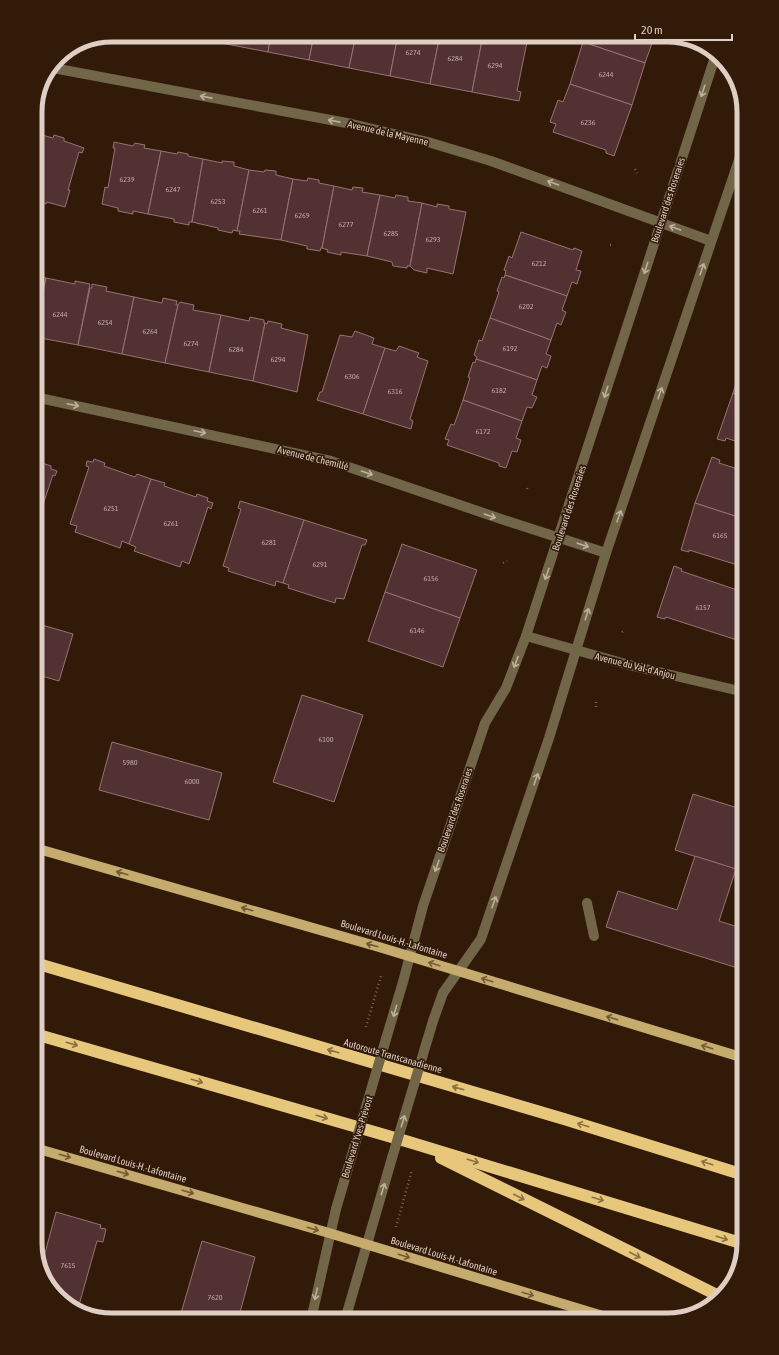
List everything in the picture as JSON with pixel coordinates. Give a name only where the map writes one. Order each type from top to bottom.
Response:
[{"type":"highway","name":"Autoroute Transcanadienne","points":[[42,965],[564,1119],[737,1173]]},
{"type":"highway","points":[[42,1036],[409,1142],[737,1242]]},
{"type":"highway","points":[[409,1142],[716,1294]]},
{"type":"main road","name":"Boulevard Louis-H.-Lafontaine","points":[[42,850],[410,956],[737,1056]]},
{"type":"main road","name":"Boulevard Louis-H.-Lafontaine","points":[[42,1150],[329,1233],[593,1313]]},
{"type":"street","name":"Boulevard des Roseraies","points":[[410,956],[423,906],[485,723],[506,688],[526,636],[714,60]]},
{"type":"street","name":"Avenue de la Mayenne","points":[[57,69],[352,124],[428,142],[491,161],[711,241]]},
{"type":"street","points":[[347,1313],[373,1220],[433,1021],[443,993],[482,939],[550,738],[606,553],[737,165]]},
{"type":"street","name":"Avenue de Chemillé","points":[[42,399],[331,461],[606,553]]},
{"type":"street","name":"Avenue du Val-d'Anjou","points":[[526,636],[576,651],[737,690]]},
{"type":"street","points":[[587,903],[594,936]]},
{"type":"street","name":"Boulevard Yves-Prévost","points":[[312,1313],[329,1233],[410,956]]},
{"type":"path","points":[[635,169],[637,173]]},
{"type":"path","points":[[503,563],[507,561]]},
{"type":"path","points":[[596,702],[596,708]]},
{"type":"building","points":[[221,42],[270,42],[268,52]]},
{"type":"building","points":[[270,42],[313,42],[309,60],[268,52]]},
{"type":"building","points":[[313,42],[355,42],[349,68],[309,60]]},
{"type":"building","points":[[355,42],[397,42],[390,76],[349,68]]},
{"type":"building","points":[[397,42],[439,42],[430,84],[390,76]]},
{"type":"building","points":[[439,42],[482,42],[472,92],[430,84]]},
{"type":"building","points":[[482,42],[527,42],[517,91],[521,92],[519,101],[472,92]]},
{"type":"building","points":[[583,42],[652,42],[645,63]]},
{"type":"building","points":[[583,42],[645,63],[632,105],[570,84]]},
{"type":"building","points":[[570,84],[632,105],[614,156],[606,153],[606,150],[553,132],[556,124],[550,122],[558,100],[563,102]]},
{"type":"building","points":[[42,135],[53,138],[54,135],[64,138],[64,141],[84,148],[82,153],[79,152],[68,190],[70,190],[65,207],[47,202],[46,204],[42,203]]},
{"type":"building","points":[[114,142],[133,146],[135,143],[145,145],[144,148],[161,151],[148,214],[133,211],[133,214],[118,211],[118,208],[102,204],[105,187],[108,188],[115,148],[113,148]]},
{"type":"building","points":[[161,151],[177,154],[178,152],[203,159],[192,222],[189,222],[189,225],[174,222],[174,219],[148,214]]},
{"type":"building","points":[[203,159],[222,163],[222,161],[234,162],[234,166],[249,170],[237,231],[233,230],[232,233],[192,222]]},
{"type":"building","points":[[249,170],[264,172],[265,170],[276,171],[276,175],[293,179],[281,240],[239,234],[240,231],[237,231]]},
{"type":"building","points":[[308,178],[319,180],[319,183],[334,186],[322,248],[320,251],[307,249],[307,246],[281,240],[293,179],[307,181]]},
{"type":"building","points":[[334,186],[352,190],[353,187],[363,188],[362,192],[380,195],[367,256],[341,252],[341,255],[327,252],[328,250],[322,248]]},
{"type":"building","points":[[380,195],[395,198],[396,195],[408,197],[408,201],[422,203],[410,266],[407,266],[407,268],[393,266],[392,262],[367,256]]},
{"type":"building","points":[[422,203],[437,207],[437,204],[449,206],[449,209],[466,212],[453,274],[427,268],[427,273],[414,270],[410,266]]},
{"type":"building","points":[[521,232],[573,250],[574,248],[582,251],[576,270],[581,271],[577,284],[572,282],[567,296],[505,275],[506,271],[504,270],[509,256],[512,258]]},
{"type":"building","points":[[505,275],[567,296],[562,310],[566,312],[561,325],[557,323],[551,340],[490,318],[499,292],[497,291],[502,277],[504,278]]},
{"type":"building","points":[[42,277],[46,278],[42,297]]},
{"type":"building","points":[[46,278],[75,284],[75,281],[90,284],[78,345],[42,338],[42,297]]},
{"type":"building","points":[[92,284],[107,287],[106,291],[134,297],[122,354],[78,345]]},
{"type":"building","points":[[134,297],[162,303],[163,298],[177,301],[176,305],[178,305],[165,363],[122,354]]},
{"type":"building","points":[[180,302],[194,305],[193,310],[221,315],[209,372],[165,363],[178,305]]},
{"type":"building","points":[[221,315],[249,321],[250,317],[264,320],[265,323],[253,381],[209,372]]},
{"type":"building","points":[[490,318],[551,340],[546,354],[551,356],[547,368],[542,366],[537,380],[476,359],[477,357],[474,355],[479,340],[482,341]]},
{"type":"building","points":[[268,321],[282,324],[281,328],[308,335],[297,392],[253,381],[265,323],[267,324]]},
{"type":"building","points":[[355,331],[374,338],[372,344],[385,348],[363,414],[317,400],[320,392],[322,392],[340,335],[352,337]]},
{"type":"building","points":[[399,346],[419,353],[417,357],[428,361],[410,419],[413,421],[411,429],[363,414],[385,348],[396,351]]},
{"type":"building","points":[[476,359],[537,380],[532,395],[537,397],[532,408],[527,407],[522,421],[463,400],[470,378],[468,377],[473,362],[475,363]]},
{"type":"building","points":[[737,380],[737,394],[733,393]]},
{"type":"building","points":[[733,393],[737,394],[737,442],[726,438],[725,441],[717,439]]},
{"type":"building","points":[[463,400],[522,421],[516,438],[521,440],[517,452],[512,451],[506,468],[499,466],[499,463],[447,445],[449,440],[445,439],[451,424],[454,425]]},
{"type":"building","points":[[712,457],[720,460],[719,463],[737,469],[737,517],[695,503]]},
{"type":"building","points":[[94,459],[105,463],[104,466],[135,477],[137,474],[151,479],[129,544],[122,541],[120,548],[75,532],[77,526],[70,524],[89,467],[86,466],[87,461],[93,462]]},
{"type":"building","points":[[42,463],[51,466],[51,469],[57,471],[55,476],[53,475],[42,507]]},
{"type":"building","points":[[151,479],[165,483],[164,486],[196,497],[197,494],[208,498],[207,501],[213,503],[211,509],[208,507],[189,564],[182,561],[180,567],[134,551],[136,547],[129,544]]},
{"type":"building","points":[[240,501],[304,520],[283,583],[276,581],[275,586],[228,571],[229,568],[223,566],[241,509],[238,508]]},
{"type":"building","points":[[695,503],[737,517],[737,565],[689,550],[689,552],[681,550]]},
{"type":"building","points":[[304,520],[367,540],[365,545],[362,545],[344,599],[336,598],[335,603],[288,588],[289,585],[283,583]]},
{"type":"building","points":[[402,544],[477,570],[460,618],[385,592]]},
{"type":"building","points":[[674,566],[682,569],[681,571],[737,590],[737,640],[666,617],[665,619],[657,617]]},
{"type":"building","points":[[385,592],[460,618],[443,667],[368,641]]},
{"type":"building","points":[[42,625],[73,634],[59,681],[42,676]]},
{"type":"building","points":[[302,695],[363,715],[334,802],[273,782]]},
{"type":"building","points":[[112,742],[222,773],[209,820],[99,790]]},
{"type":"building","points":[[693,794],[737,808],[737,870],[675,850]]},
{"type":"building","points":[[695,856],[736,869],[719,921],[737,927],[737,968],[606,927],[618,891],[677,910]]},
{"type":"building","points":[[56,1212],[101,1225],[100,1228],[106,1229],[103,1242],[97,1241],[79,1305],[59,1289],[49,1274],[44,1258]]},
{"type":"building","points":[[202,1241],[255,1257],[240,1313],[181,1313]]}]
